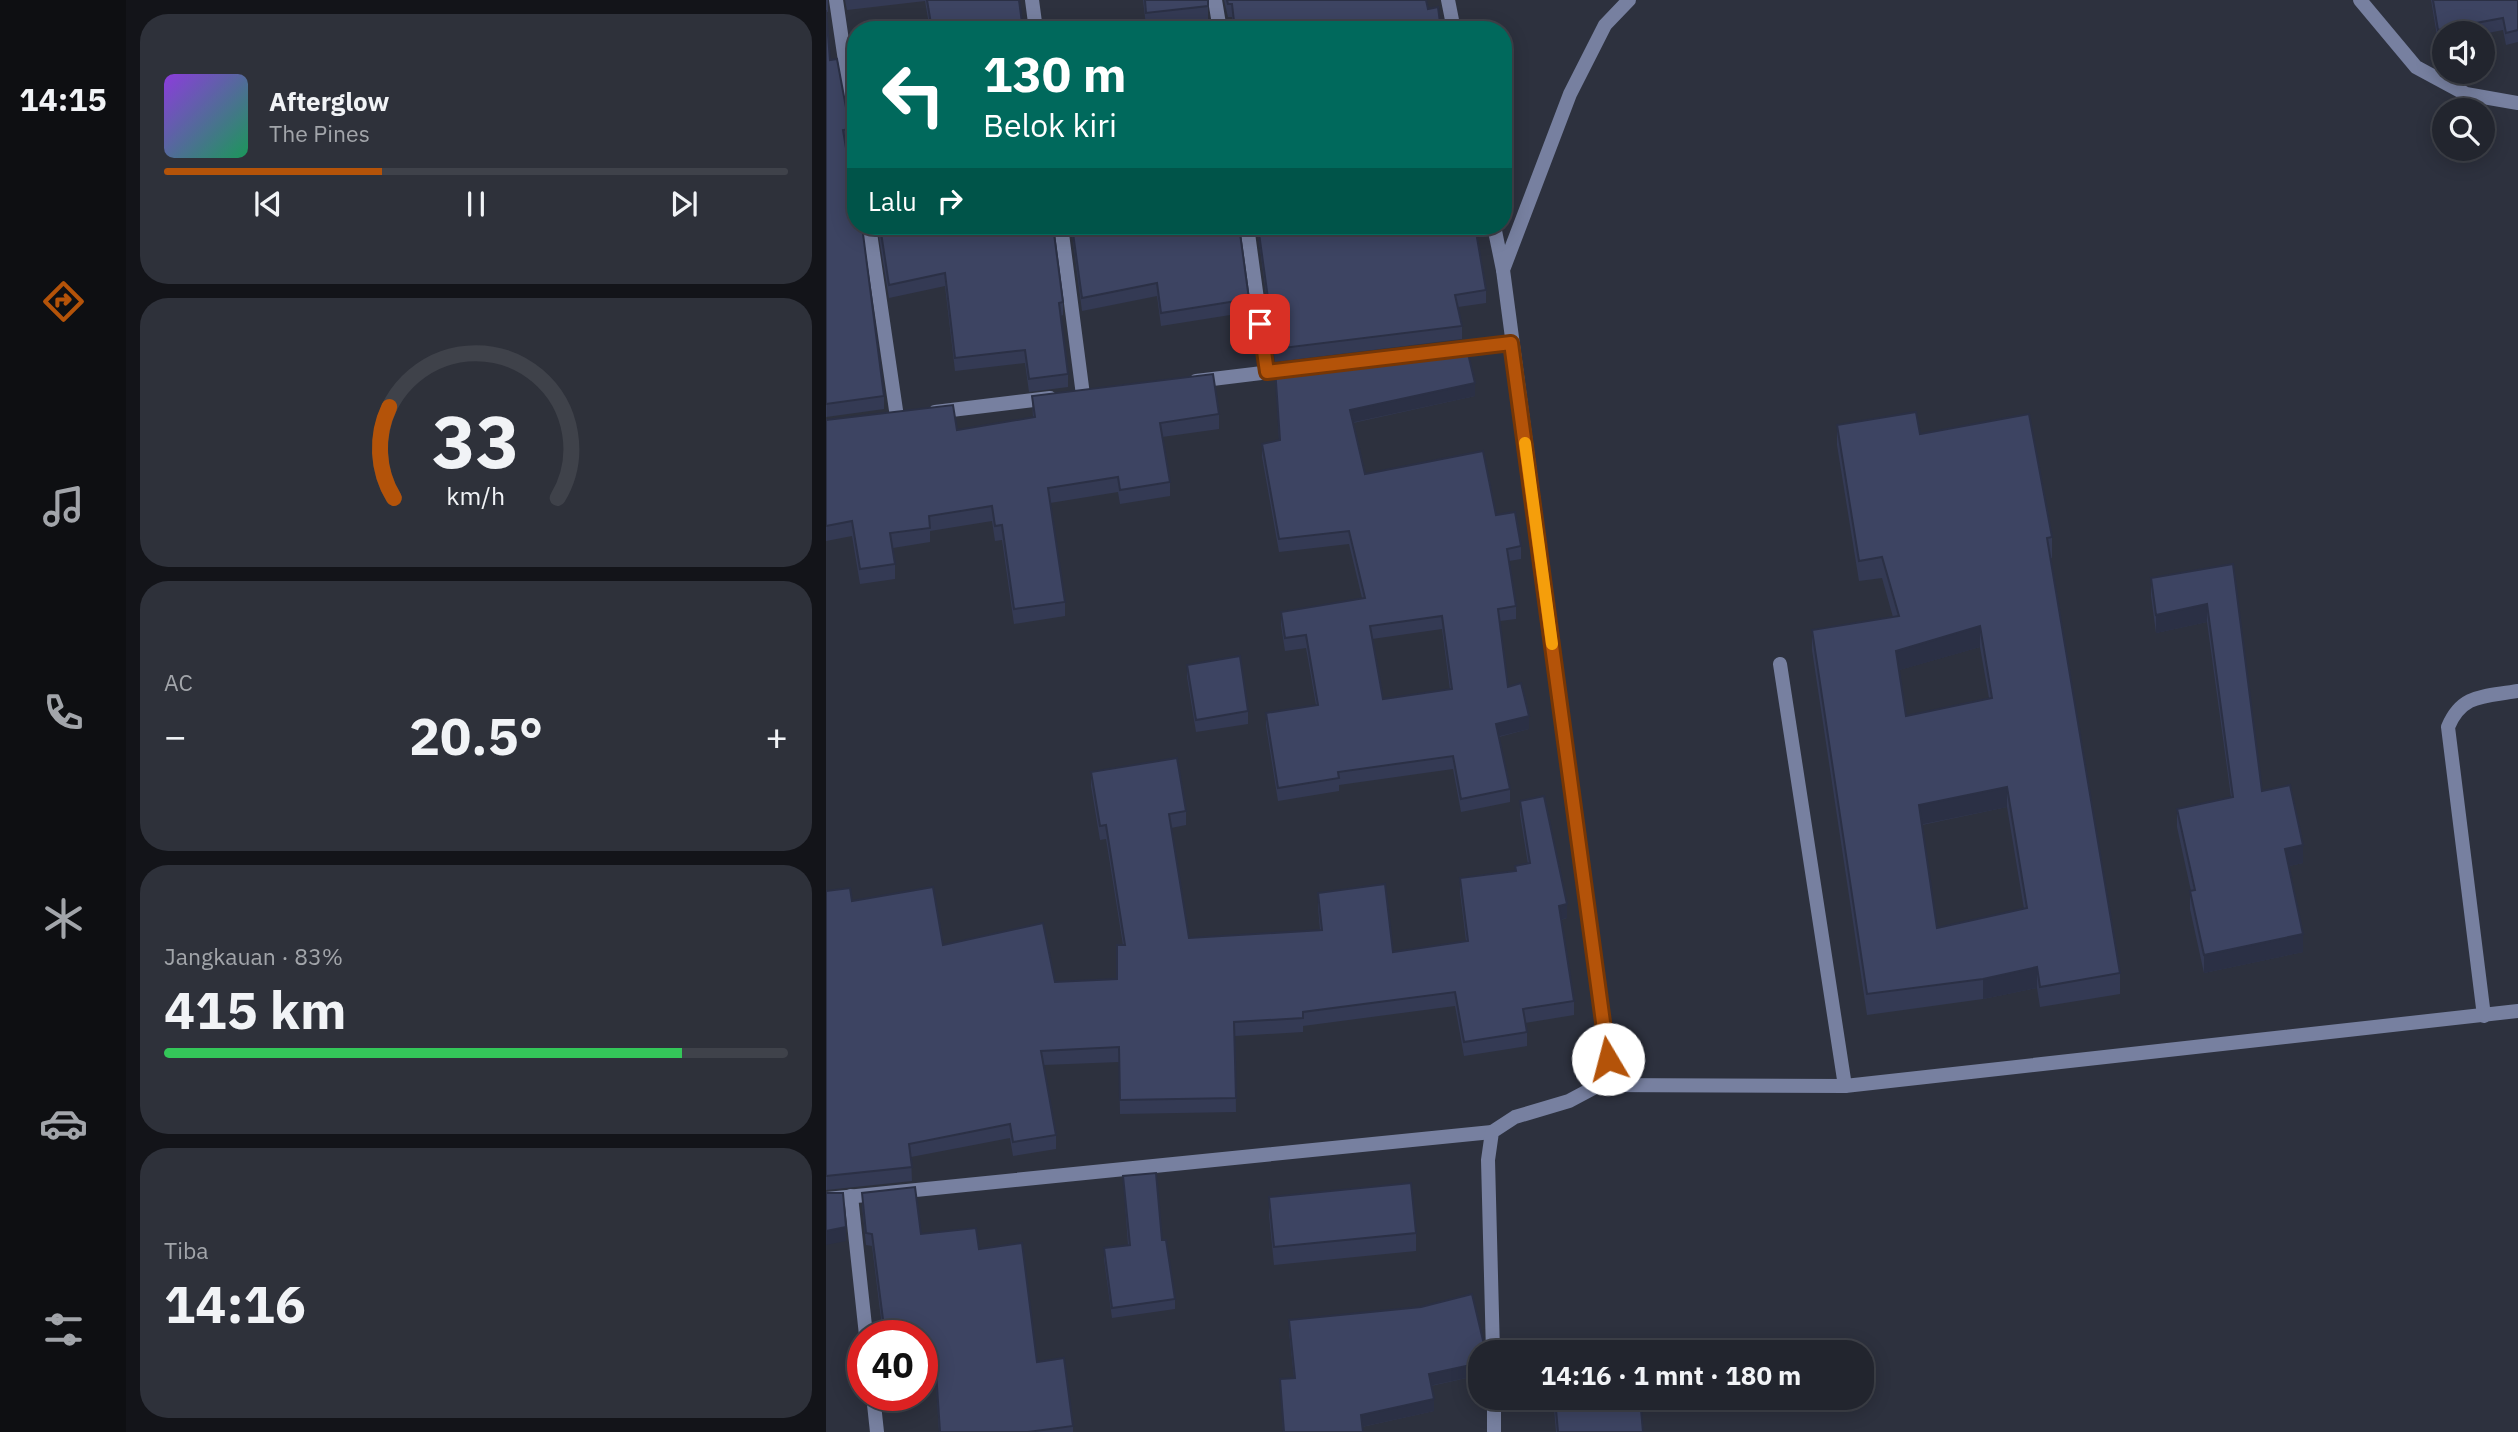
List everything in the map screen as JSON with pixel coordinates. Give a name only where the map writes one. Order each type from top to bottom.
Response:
[{"type":"street","points":[[836,0],[847,74]]},
{"type":"street","points":[[1032,0],[1035,21]]},
{"type":"street","points":[[1215,0],[1218,21]]},
{"type":"street","points":[[1448,0],[1452,21]]},
{"type":"street","points":[[1503,270],[1570,94],[1605,24],[1629,0]]},
{"type":"street","points":[[2360,0],[2416,67],[2466,94],[2518,103]]},
{"type":"street","points":[[871,235],[904,416],[1090,394],[1063,235]]},
{"type":"street","points":[[1248,235],[1267,372]]},
{"type":"street","points":[[1496,235],[1503,270],[1608,1059],[1599,1085]]},
{"type":"street","points":[[1430,353],[1511,343]]},
{"type":"street","points":[[1175,383],[1308,368]]},
{"type":"street","points":[[1780,664],[1845,1086]]},
{"type":"street","points":[[2484,1016],[2448,727],[2456,709],[2467,701],[2518,691]]},
{"type":"street","points":[[826,1199],[1492,1132],[1515,1117],[1569,1101],[1599,1085],[1845,1086],[2518,1011]]},
{"type":"street","points":[[1492,1132],[1488,1160],[1493,1340]]},
{"type":"street","points":[[851,1196],[864,1320]]},
{"type":"street","points":[[1494,1410],[1494,1432]]},
{"type":"street","points":[[875,1411],[877,1432]]},
{"type":"building","points":[[927,0],[1019,0],[1022,21],[930,21]]},
{"type":"building","points":[[1145,0],[1208,0],[1208,6],[1146,13]]},
{"type":"building","points":[[1227,0],[1426,0],[1428,9],[1438,7],[1440,21],[1234,21],[1232,4],[1228,4]]},
{"type":"building","points":[[2433,0],[2518,0],[2518,30],[2506,33],[2503,18],[2487,21],[2436,21]]},
{"type":"building","points":[[826,10],[830,60],[837,59],[847,113],[847,129],[843,130],[847,154],[847,235],[863,235],[884,396],[826,404]]},
{"type":"building","points":[[881,235],[1054,235],[1063,302],[1059,303],[1068,374],[1029,379],[1025,350],[955,358],[945,273],[889,285]]},
{"type":"building","points":[[1073,235],[1240,235],[1249,299],[1161,313],[1157,283],[1082,298]]},
{"type":"building","points":[[1259,235],[1477,235],[1486,290],[1455,295],[1462,326],[1275,349]]},
{"type":"building","points":[[1466,345],[1475,383],[1350,410],[1365,474],[1483,451],[1496,515],[1515,512],[1521,546],[1507,549],[1516,606],[1498,609],[1508,687],[1521,683],[1529,716],[1496,724],[1510,789],[1461,799],[1453,756],[1338,772],[1339,778],[1278,788],[1266,713],[1318,705],[1306,635],[1285,638],[1281,612],[1365,598],[1349,531],[1279,539],[1262,444],[1280,440],[1275,368]],"holes":[[[1442,616],[1452,689],[1383,699],[1370,626]]]},
{"type":"building","points":[[1213,374],[1219,414],[1160,423],[1170,482],[1120,490],[1118,477],[1048,488],[1065,602],[1014,609],[1002,525],[995,526],[992,506],[929,516],[930,528],[890,533],[895,564],[860,569],[852,521],[826,526],[826,420],[953,405],[957,430],[1035,417],[1032,396]]},
{"type":"building","points":[[1916,412],[1920,434],[2029,414],[2052,537],[2047,538],[2120,973],[2040,987],[2037,967],[1983,979],[1867,994],[1812,630],[1899,616],[1882,557],[1859,561],[1837,425]],"holes":[[[1980,626],[1992,698],[1906,716],[1896,651]],[[2007,787],[2027,908],[1937,928],[1919,805]]]},
{"type":"building","points":[[2233,564],[2262,791],[2290,785],[2303,845],[2285,849],[2303,934],[2204,955],[2190,891],[2195,890],[2177,809],[2233,797],[2207,604],[2156,615],[2151,578]]},
{"type":"building","points":[[1240,656],[1248,711],[1196,720],[1187,665]]},
{"type":"building","points":[[1177,758],[1186,811],[1169,814],[1189,938],[1322,930],[1318,893],[1385,884],[1393,952],[1468,941],[1460,878],[1516,871],[1515,866],[1530,863],[1520,801],[1544,796],[1567,904],[1559,906],[1574,1001],[1523,1009],[1527,1032],[1464,1042],[1455,992],[1303,1012],[1303,1018],[1234,1022],[1236,1098],[1120,1100],[1119,1047],[1041,1051],[1056,1135],[1013,1142],[1010,1124],[909,1144],[912,1167],[826,1176],[826,891],[850,888],[852,901],[933,887],[943,945],[1043,923],[1055,982],[1117,979],[1117,945],[1125,945],[1106,825],[1100,826],[1091,772]]},
{"type":"building","points":[[1156,1173],[1162,1240],[1166,1240],[1175,1299],[1112,1308],[1104,1248],[1130,1245],[1123,1176]]},
{"type":"building","points":[[1411,1183],[1416,1233],[1274,1247],[1269,1197]]},
{"type":"building","points":[[915,1187],[921,1234],[976,1228],[979,1249],[1022,1243],[1037,1362],[1064,1358],[1073,1426],[1028,1432],[940,1432],[938,1320],[883,1320],[872,1234],[866,1233],[862,1193]]},
{"type":"building","points":[[826,1193],[843,1193],[846,1227],[826,1231]]},
{"type":"building","points":[[1472,1294],[1483,1340],[1468,1340],[1468,1366],[1429,1374],[1434,1399],[1361,1415],[1363,1432],[1284,1432],[1280,1379],[1295,1378],[1289,1320],[1421,1307]]},
{"type":"building","points":[[1556,1410],[1641,1410],[1643,1432],[1558,1432]]},
{"type":"slow traffic","points":[[1525,443],[1552,644]]},
{"type":"route","points":[[1260,324],[1267,372],[1511,343],[1608,1059]]}]
